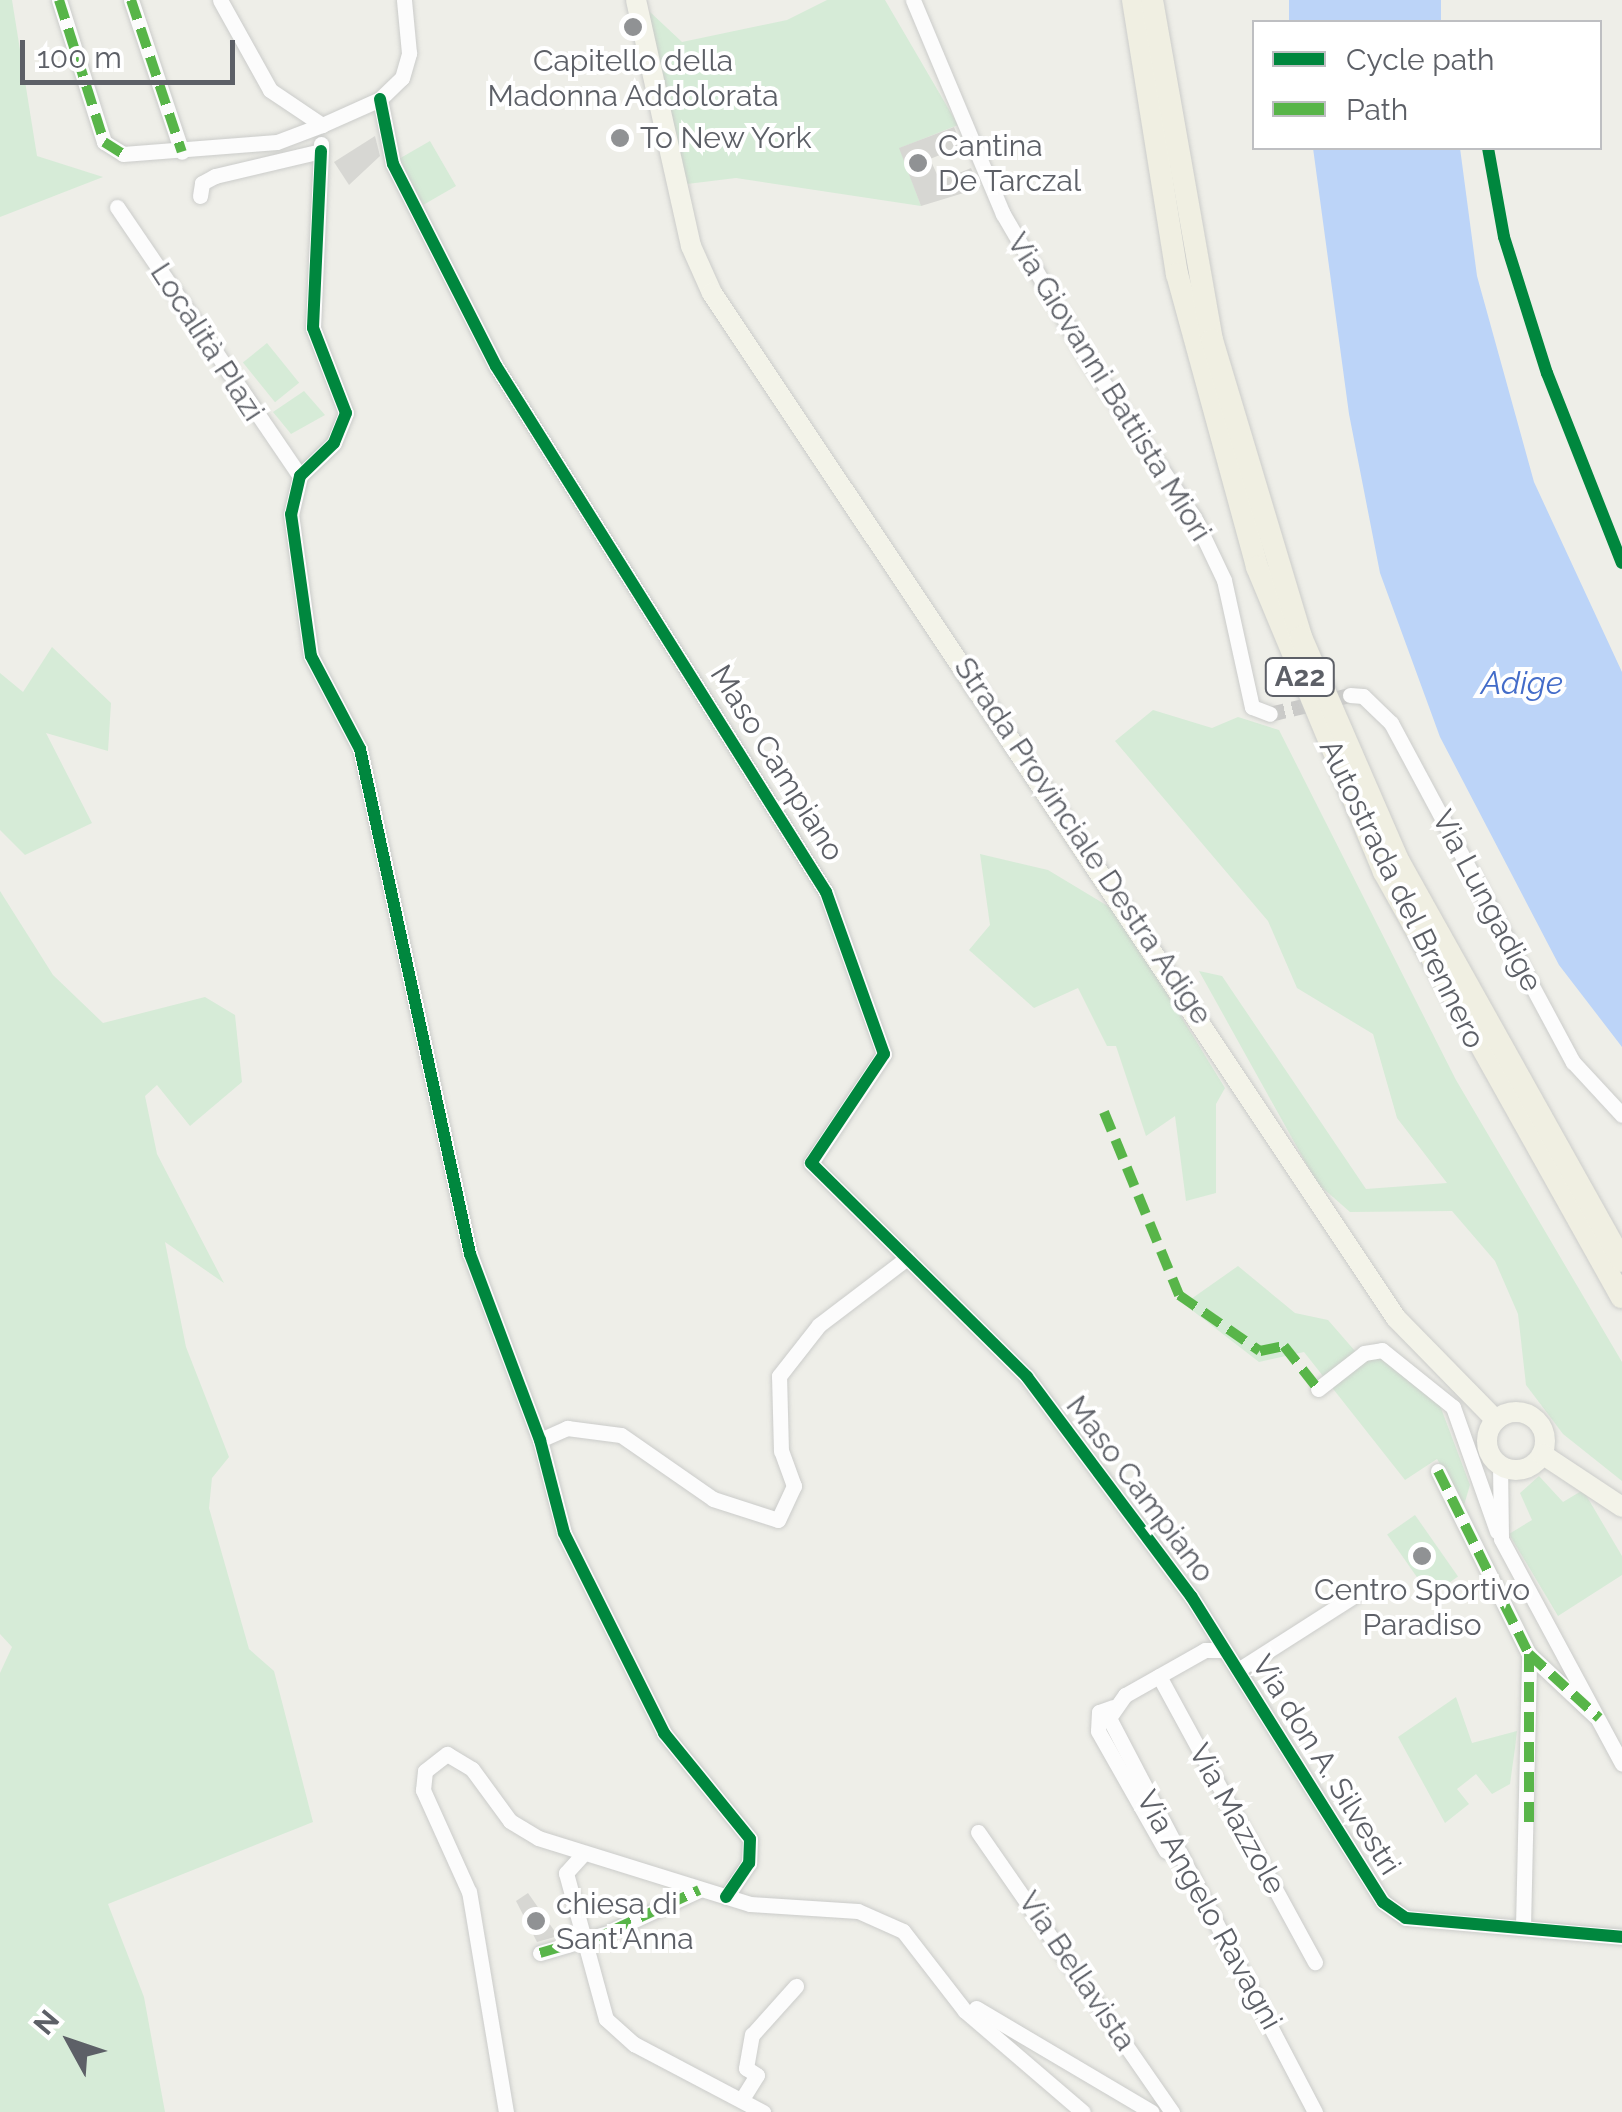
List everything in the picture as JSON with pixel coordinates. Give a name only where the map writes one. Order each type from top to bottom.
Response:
[{"type":"highway","name":"Autostrada del Brennero","points":[[1133,0],[1177,274],[1257,568],[1384,872],[1622,1297]]},
{"type":"highway","name":"Autostrada del Brennero","points":[[1152,0],[1212,340],[1301,637],[1400,862],[1622,1261]]},
{"type":"main road","name":"Strada Provinciale Destra Adige","points":[[636,0],[691,246],[712,293],[1396,1318],[1496,1420]]},
{"type":"main road","points":[[1528,1415],[1544,1432],[1542,1454],[1531,1466],[1500,1466],[1487,1444],[1496,1420],[1528,1415]]},
{"type":"main road","points":[[1542,1454],[1622,1507]]},
{"type":"street","points":[[59,0],[104,142],[123,154],[277,142],[380,99],[402,78],[409,53],[404,0]]},
{"type":"street","points":[[131,0],[182,152]]},
{"type":"street","points":[[220,0],[270,90],[322,126]]},
{"type":"street","name":"Via Giovanni Battista Miori","points":[[913,0],[1002,214],[1088,360],[1194,517],[1224,580],[1252,706],[1270,714]]},
{"type":"street","name":"Maso Campiano","points":[[380,99],[393,164],[496,366],[826,892],[884,1054],[811,1163],[1027,1377],[1223,1650]]},
{"type":"street","points":[[322,126],[313,328],[346,413],[334,444],[300,476],[291,514],[311,656],[360,749],[470,1254],[540,1440],[564,1534],[664,1733],[750,1838],[749,1862],[726,1897]]},
{"type":"street","points":[[200,196],[202,183],[215,176],[321,151]]},
{"type":"street","name":"Località Plazi","points":[[117,207],[300,476]]},
{"type":"street","name":"Via Lungadige","points":[[1350,695],[1364,696],[1391,723],[1573,1062],[1622,1115]]},
{"type":"street","points":[[540,1440],[567,1428],[621,1436],[713,1499],[778,1520],[794,1486],[781,1451],[779,1376],[819,1325],[907,1258]]},
{"type":"street","points":[[1318,1390],[1364,1353],[1382,1350],[1454,1407],[1502,1539],[1622,1764]]},
{"type":"street","points":[[1500,1466],[1502,1539]]},
{"type":"street","points":[[1438,1470],[1529,1654],[1599,1718]]},
{"type":"street","points":[[1238,1670],[1357,1594]]},
{"type":"street","points":[[1112,1707],[1205,1650],[1223,1650]]},
{"type":"street","name":"Via don A. Silvestri","points":[[1223,1650],[1383,1902],[1406,1918],[1622,1937]]},
{"type":"street","points":[[1523,1928],[1529,1822],[1529,1654]]},
{"type":"street","name":"Via Mazzole","points":[[1158,1676],[1316,1962]]},
{"type":"street","name":"Via Angelo Ravagni","points":[[1166,1851],[1098,1731],[1099,1712],[1112,1707],[1114,1735],[1315,2112]]},
{"type":"street","points":[[506,2112],[469,1892],[426,1800],[425,1771],[447,1754],[463,1760],[510,1822],[584,1853],[726,1897],[880,1918],[903,1931],[956,2000],[1083,2112]]},
{"type":"street","name":"Via Bellavista","points":[[978,1832],[1172,2112]]},
{"type":"street","points":[[584,1853],[566,1874],[592,1991],[617,2032],[762,2112]]},
{"type":"street","points":[[540,1953],[584,1945],[699,1890]]},
{"type":"street","points":[[742,2100],[757,2076],[746,2068],[752,2035],[796,1986]]},
{"type":"street","name":"Via Bellavista","points":[[956,2000],[1126,2090],[1152,2112]]},
{"type":"green space","points":[[0,0],[12,0],[37,156],[103,177],[0,217]]},
{"type":"green space","points":[[827,0],[885,0],[958,125],[900,148],[921,206],[736,178],[687,184],[646,26],[650,12],[682,42],[787,20]]},
{"type":"green space","points":[[430,141],[456,186],[423,205],[397,160]]},
{"type":"green space","points":[[267,343],[299,383],[275,402],[243,363]]},
{"type":"green space","points":[[304,391],[325,415],[291,434],[273,412]]},
{"type":"green space","points":[[52,647],[111,703],[108,751],[46,733],[92,823],[25,855],[0,830],[0,673],[23,692]]},
{"type":"green space","points":[[1153,710],[1212,728],[1238,717],[1279,730],[1456,1080],[1622,1362],[1622,1481],[1563,1434],[1526,1385],[1518,1314],[1495,1261],[1452,1211],[1350,1212],[1317,1183],[1199,971],[1222,976],[1366,1189],[1447,1183],[1397,1118],[1373,1034],[1297,988],[1268,921],[1115,741]]},
{"type":"green space","points":[[980,854],[1048,870],[1116,911],[1225,1088],[1216,1104],[1216,1193],[1186,1201],[1175,1116],[1146,1136],[1116,1046],[1107,1046],[1078,988],[1034,1008],[969,950],[990,925]]},
{"type":"green space","points":[[0,891],[53,975],[103,1023],[205,997],[235,1015],[242,1082],[190,1126],[157,1085],[145,1096],[157,1154],[224,1283],[165,1242],[186,1347],[229,1457],[212,1478],[209,1508],[249,1649],[274,1671],[313,1822],[108,1904],[144,1997],[165,2112],[0,2112],[0,1673],[12,1647],[0,1634]]},
{"type":"green space","points":[[1238,1266],[1295,1313],[1328,1320],[1355,1351],[1387,1345],[1436,1395],[1470,1485],[1464,1505],[1437,1459],[1405,1480],[1304,1352],[1259,1362],[1184,1304]]},
{"type":"green space","points":[[1539,1476],[1563,1502],[1583,1490],[1622,1556],[1622,1575],[1558,1616],[1509,1534],[1532,1520],[1520,1493]]},
{"type":"green space","name":"Centro Sportivo Paradiso","points":[[1415,1515],[1458,1576],[1430,1596],[1387,1535]]},
{"type":"green space","points":[[1456,1697],[1472,1743],[1517,1731],[1510,1784],[1492,1794],[1476,1774],[1457,1789],[1469,1804],[1445,1823],[1398,1737]]},
{"type":"water","points":[[1289,0],[1441,0],[1441,20],[1289,20]]},
{"type":"water","name":"Adige","points":[[1313,150],[1460,150],[1477,276],[1534,482],[1622,672],[1622,1047],[1559,965],[1440,737],[1380,573],[1349,414]]},
{"type":"building","name":"Cantina De Tarczal","points":[[954,127],[962,146],[930,159],[940,181],[971,168],[980,188],[921,206],[899,148]]},
{"type":"building","points":[[375,136],[380,156],[349,185],[334,162]]},
{"type":"building","name":"chiesa di Sant'Anna","points":[[528,1893],[558,1936],[537,1942],[516,1901]]},
{"type":"tunnel","points":[[1270,714],[1350,695]]},
{"type":"marked path","points":[[59,0],[104,142],[123,154]]},
{"type":"marked path","points":[[131,0],[182,152]]},
{"type":"marked path","points":[[1104,1112],[1179,1295],[1260,1351],[1284,1346],[1318,1389]]},
{"type":"marked path","points":[[1438,1471],[1529,1654],[1599,1718]]},
{"type":"marked path","points":[[1529,1654],[1529,1822]]},
{"type":"marked path","points":[[613,1930],[699,1890]]},
{"type":"marked path","points":[[540,1953],[608,1933]]},
{"type":"cycle path","points":[[380,99],[393,164],[496,366],[826,892],[884,1054],[811,1163],[1027,1377],[1191,1596],[1383,1902],[1406,1918],[1622,1937]]},
{"type":"cycle path","points":[[1488,150],[1504,237],[1547,373],[1622,563]]},
{"type":"cycle path","points":[[321,151],[313,328],[346,413],[334,443],[300,476],[291,514],[311,656],[360,749],[470,1254],[540,1440],[564,1533],[664,1733],[750,1839],[749,1863],[726,1897]]},
{"type":"place","name":"Capitello della Madonna Addolorata","points":[[633,27]]},
{"type":"place","name":"To New York","points":[[620,138]]},
{"type":"place","name":"Cantina De Tarczal","points":[[918,163]]},
{"type":"place","name":"Centro Sportivo Paradiso","points":[[1422,1556]]},
{"type":"place","name":"chiesa di Sant'Anna","points":[[536,1921]]}]
